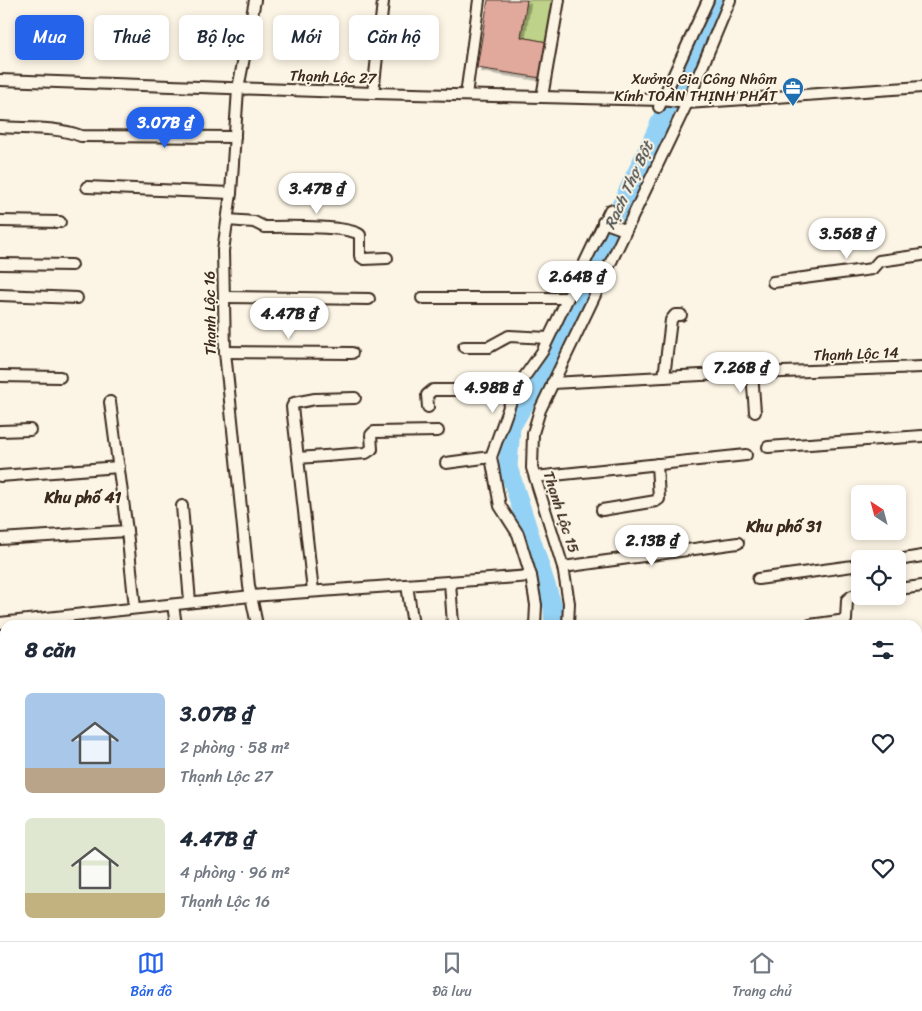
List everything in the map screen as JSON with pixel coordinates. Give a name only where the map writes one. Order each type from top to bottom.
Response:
[{"type":"street","name":"Thạnh Lộc 16","points":[[255,0],[238,89],[231,193],[223,251],[225,352],[251,596],[256,620]]},
{"type":"street","points":[[466,95],[479,0]]},
{"type":"street","points":[[542,98],[559,0]]},
{"type":"street","points":[[662,102],[708,0]]},
{"type":"street","name":"Thạnh Lộc 15","points":[[568,620],[570,604],[563,567],[532,468],[533,433],[540,410],[552,383],[625,230],[730,0]]},
{"type":"street","points":[[372,93],[383,2]]},
{"type":"street","name":"Thạnh Lộc 27","points":[[0,80],[662,102],[922,87]]},
{"type":"street","points":[[0,127],[59,130],[81,136],[235,137]]},
{"type":"street","points":[[87,188],[231,193]]},
{"type":"street","points":[[535,620],[536,604],[530,576],[518,534],[500,506],[490,457],[515,390],[542,352],[610,210]]},
{"type":"street","points":[[228,220],[254,222],[264,227],[333,228],[352,231],[360,235],[360,256],[364,259],[387,258]]},
{"type":"street","points":[[0,221],[60,222]]},
{"type":"street","points":[[603,222],[625,230]]},
{"type":"street","points":[[773,282],[872,269],[879,261],[922,255]]},
{"type":"street","points":[[0,264],[72,265]]},
{"type":"street","points":[[577,277],[598,286]]},
{"type":"street","points":[[0,295],[76,298]]},
{"type":"street","points":[[224,297],[369,299]]},
{"type":"street","points":[[422,298],[567,298]]},
{"type":"street","points":[[664,377],[671,320],[675,315],[681,316]]},
{"type":"street","points":[[464,348],[489,347],[509,336],[548,338]]},
{"type":"street","points":[[225,352],[352,353]]},
{"type":"street","name":"Thạnh Lộc 14","points":[[552,383],[922,367]]},
{"type":"street","points":[[752,373],[755,412]]},
{"type":"street","points":[[0,376],[60,378]]},
{"type":"street","points":[[428,408],[427,395],[433,390],[515,390]]},
{"type":"street","points":[[314,591],[292,407],[294,403],[315,399],[355,398]]},
{"type":"street","points":[[110,402],[135,608]]},
{"type":"street","points":[[0,432],[30,430]]},
{"type":"street","points":[[298,458],[366,453],[372,449],[371,435],[374,432],[438,431]]},
{"type":"street","points":[[768,447],[922,436]]},
{"type":"street","points":[[535,477],[746,455]]},
{"type":"street","points":[[446,463],[490,457]]},
{"type":"street","points":[[602,510],[659,499],[657,464]]},
{"type":"street","points":[[0,476],[118,467]]},
{"type":"street","points":[[182,506],[190,602]]},
{"type":"street","points":[[0,539],[127,532]]},
{"type":"street","points":[[563,567],[738,543]]},
{"type":"street","points":[[906,559],[922,556]]},
{"type":"street","points":[[758,579],[851,566]]},
{"type":"street","points":[[27,620],[251,596],[530,576]]},
{"type":"street","points":[[450,582],[453,620]]},
{"type":"street","points":[[407,585],[412,620]]},
{"type":"street","points":[[906,588],[922,586]]},
{"type":"street","points":[[846,620],[847,600],[851,597]]},
{"type":"street","points":[[173,605],[175,620]]},
{"type":"green space","points":[[527,0],[554,0],[547,42],[521,37]]},
{"type":"building","points":[[488,0],[527,0],[521,37],[547,42],[541,78],[477,68]]},
{"type":"waterway","name":"Rạch Thợ Bột","points":[[554,620],[553,607],[508,467],[511,427],[536,384],[655,134],[715,0]]},
{"type":"place","name":"Xưởng Gia Công Nhôm Kính TOÀN THỊNH PHÁT","points":[[793,107]]},
{"type":"district","name":"Khu phố 41","points":[[83,497]]},
{"type":"district","name":"Khu phố 31","points":[[784,526]]}]
